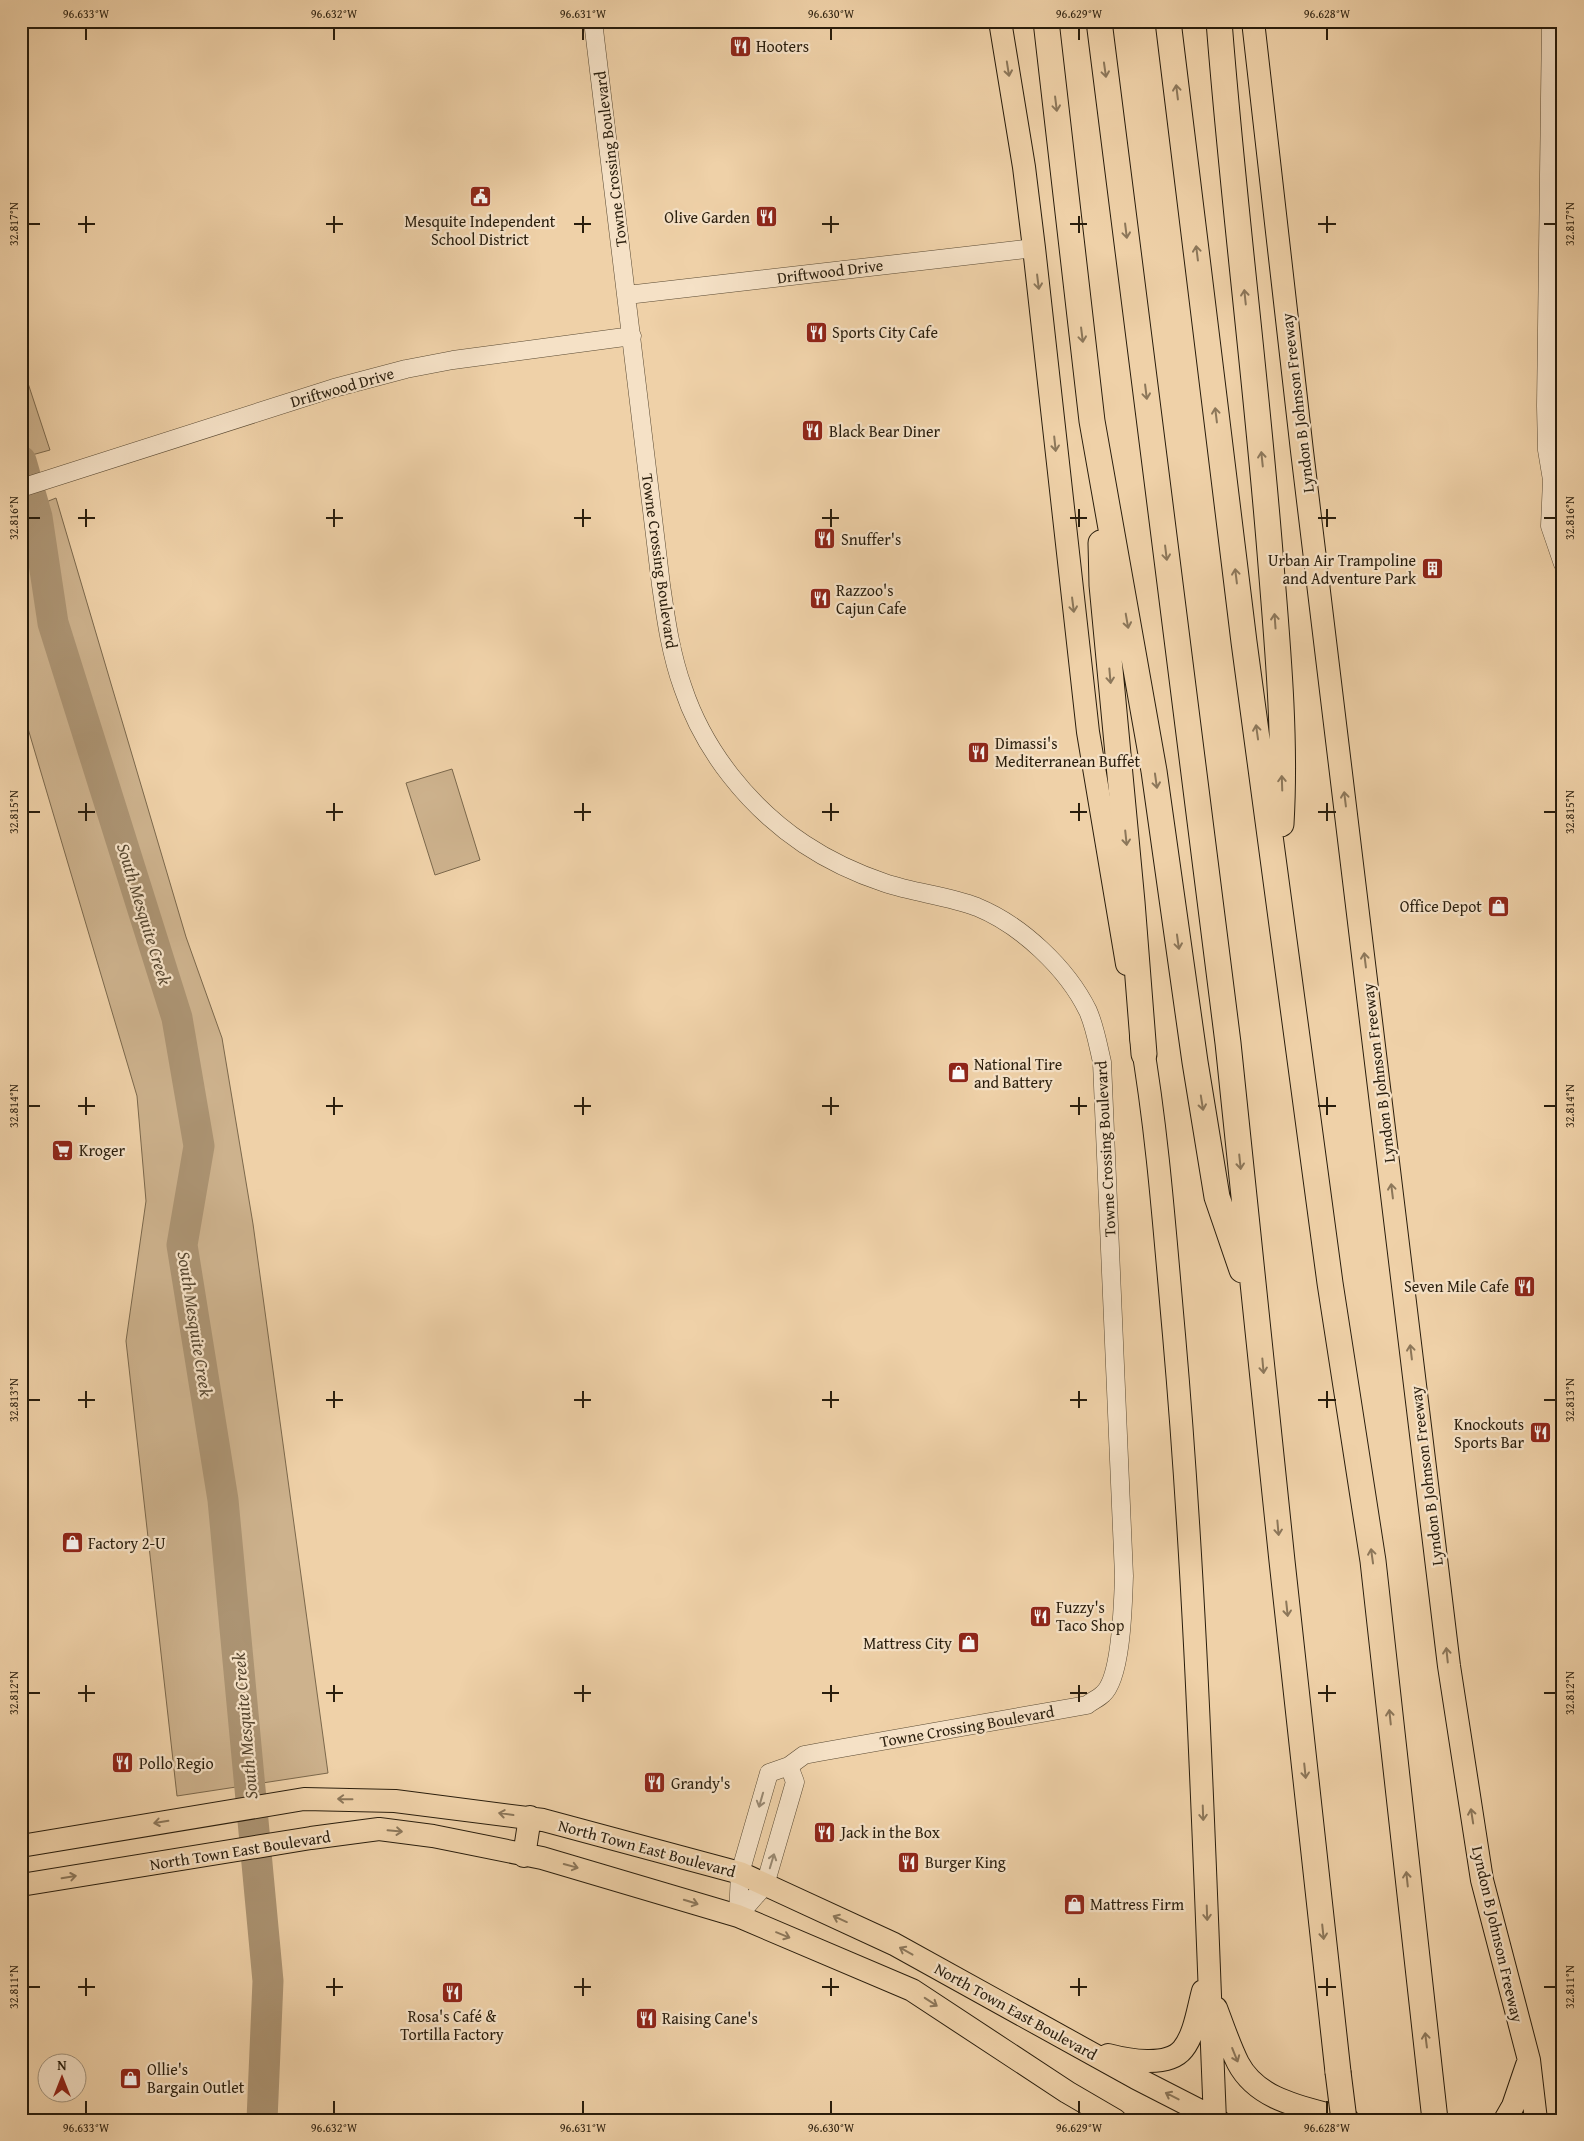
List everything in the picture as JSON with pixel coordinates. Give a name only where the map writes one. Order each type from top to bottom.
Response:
[{"type":"highway","points":[[1046,21],[1092,421],[1154,770],[1195,1062],[1217,1197],[1258,1318]]},
{"type":"highway","points":[[1099,21],[1226,1024],[1282,1561],[1344,2120]]},
{"type":"highway","points":[[1168,21],[1244,642],[1278,884],[1330,1283],[1373,1561],[1435,2120]]},
{"type":"highway","points":[[1219,21],[1228,150],[1263,466],[1277,640],[1283,795],[1278,884]]},
{"type":"highway","points":[[1100,470],[1102,585],[1132,902],[1144,1054]]},
{"type":"main road","points":[[1000,21],[1024,167],[1088,732],[1103,828],[1144,1054],[1162,1199],[1184,1448],[1199,1728],[1216,2119]]},
{"type":"main road","name":"Lyndon B Johnson Freeway","points":[[1253,21],[1302,451],[1449,1666],[1482,1880],[1529,2060],[1537,2117]]},
{"type":"main road","name":"North Town East Boulevard","points":[[21,1846],[304,1798],[395,1801],[530,1817],[601,1834],[740,1873],[894,1944],[1216,2119]]},
{"type":"main road","points":[[524,1856],[530,1817]]},
{"type":"main road","name":"North Town East Boulevard","points":[[21,1885],[215,1853],[379,1829],[433,1836],[589,1871],[738,1916],[912,1990],[1067,2092],[1115,2120]]},
{"type":"main road","points":[[1085,2049],[1143,2061],[1157,2060],[1178,2054],[1183,2049],[1194,2024],[1209,1965]]},
{"type":"main road","points":[[1210,1994],[1238,2064],[1253,2083],[1276,2099],[1348,2120]]},
{"type":"main road","points":[[1505,2120],[1513,2106],[1529,2060]]},
{"type":"street","name":"Towne Crossing Boulevard","points":[[593,21],[661,585],[670,640],[683,689],[693,713],[722,765],[758,807],[804,844],[848,868],[885,883],[976,907],[1005,921],[1032,941],[1053,962],[1087,1011],[1102,1062],[1124,1576],[1121,1621],[1112,1680],[1104,1693],[1087,1704],[804,1755],[789,1766],[769,1773],[740,1873],[738,1916]]},
{"type":"street","points":[[1551,21],[1556,96],[1555,339],[1546,414],[1557,486],[1550,526],[1563,564]]},
{"type":"street","name":"Driftwood Drive","points":[[627,295],[1034,248]]},
{"type":"street","name":"Driftwood Drive","points":[[21,488],[334,388],[406,369],[453,360],[632,336]]},
{"type":"street","points":[[738,1916],[765,1885],[795,1782],[789,1766]]},
{"type":"shaded area","points":[[21,362],[50,450],[21,458]]},
{"type":"shaded area","points":[[56,498],[186,937],[222,1038],[253,1224],[328,1773],[177,1796],[126,1341],[146,1201],[137,1096],[21,705],[21,512]]},
{"type":"shaded area","points":[[452,769],[480,860],[435,875],[406,783]]},
{"type":"waterway","name":"South Mesquite Creek","points":[[21,461],[37,517],[53,623],[177,1018],[199,1146],[182,1245],[223,1500],[268,1981],[262,2120]]},
{"type":"place","name":"Hooters","points":[[740,46]]},
{"type":"place","name":"Mesquite Independent School District","points":[[480,197]]},
{"type":"place","name":"Olive Garden","points":[[766,217]]},
{"type":"place","name":"Sports City Cafe","points":[[816,332]]},
{"type":"place","name":"Black Bear Diner","points":[[813,431]]},
{"type":"place","name":"Snuffer's","points":[[825,539]]},
{"type":"place","name":"Urban Air Trampoline and Adventure Park","points":[[1432,569]]},
{"type":"place","name":"Razzoo's Cajun Cafe","points":[[820,599]]},
{"type":"place","name":"Dimassi's Mediterranean Buffet","points":[[979,752]]},
{"type":"place","name":"Office Depot","points":[[1498,906]]},
{"type":"place","name":"National Tire and Battery","points":[[958,1073]]},
{"type":"place","name":"Kroger","points":[[63,1150]]},
{"type":"place","name":"Seven Mile Cafe","points":[[1525,1286]]},
{"type":"place","name":"Knockouts Sports Bar","points":[[1540,1433]]},
{"type":"place","name":"Factory 2-U","points":[[72,1543]]},
{"type":"place","name":"Fuzzy's Taco Shop","points":[[1040,1616]]},
{"type":"place","name":"Mattress City","points":[[968,1643]]},
{"type":"place","name":"Pollo Regio","points":[[123,1763]]},
{"type":"place","name":"Grandy's","points":[[655,1783]]},
{"type":"place","name":"Jack in the Box","points":[[825,1832]]},
{"type":"place","name":"Burger King","points":[[909,1862]]},
{"type":"place","name":"Mattress Firm","points":[[1074,1904]]},
{"type":"place","name":"Rosa's Café & Tortilla Factory","points":[[452,1992]]},
{"type":"place","name":"Raising Cane's","points":[[646,2018]]},
{"type":"place","name":"Ollie's Bargain Outlet","points":[[131,2078]]}]
